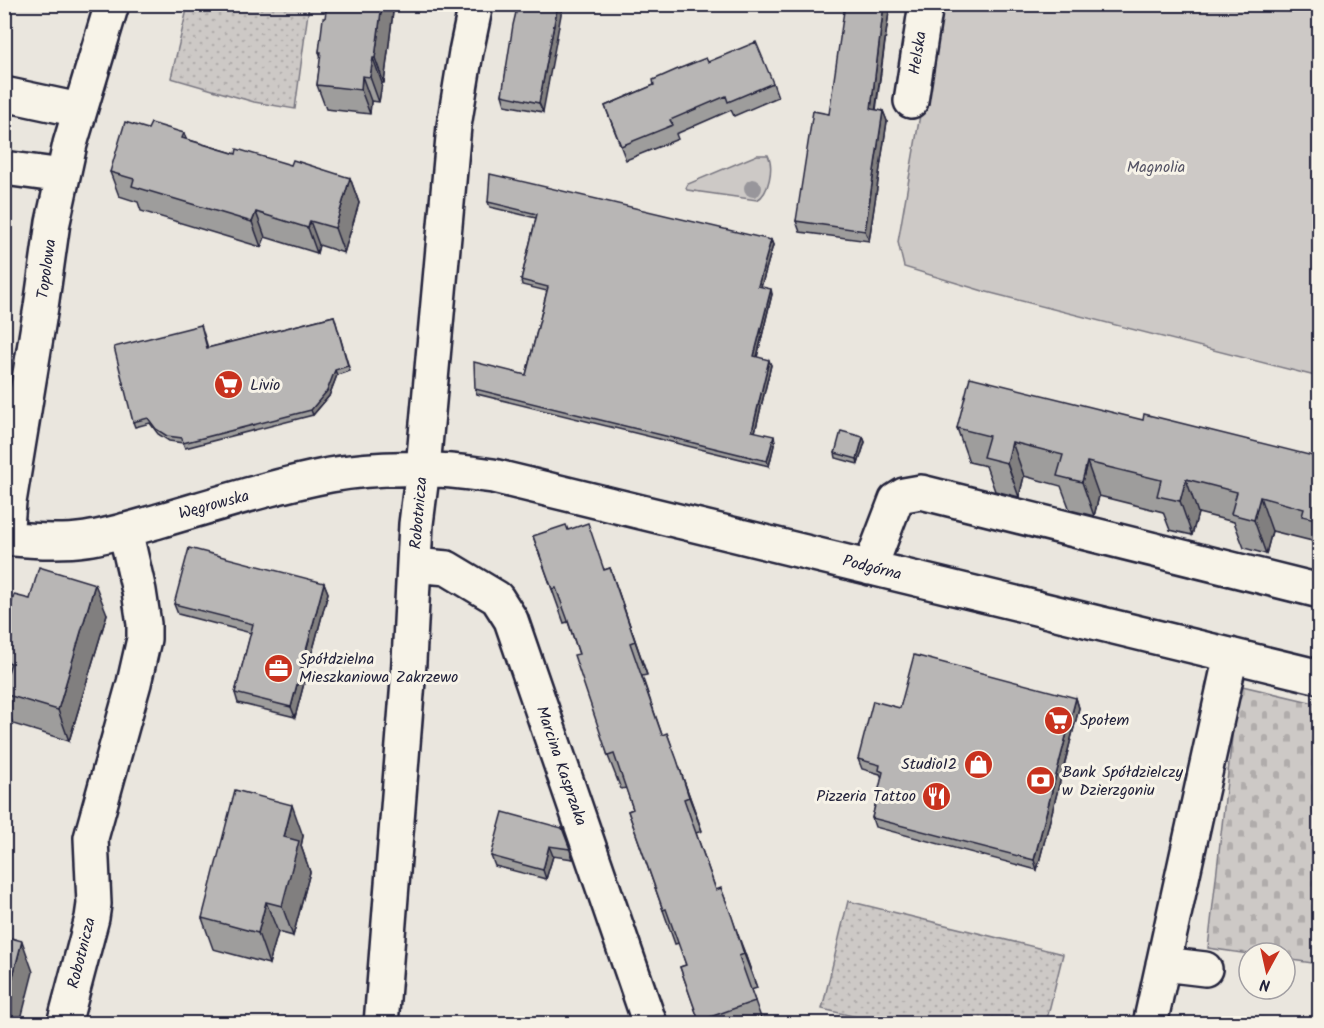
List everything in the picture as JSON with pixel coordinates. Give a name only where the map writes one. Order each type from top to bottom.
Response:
[{"type":"street","name":"Topolowa","points":[[5,538],[53,222],[79,110],[112,4]]},
{"type":"street","name":"Robotnicza","points":[[381,1023],[408,681],[416,524],[454,126],[476,4]]},
{"type":"street","name":"Helska","points":[[911,101],[926,4]]},
{"type":"street","points":[[4,94],[79,110]]},
{"type":"street","points":[[4,168],[63,176]]},
{"type":"street","name":"Węgrowska","points":[[5,538],[46,542],[87,539],[328,476],[387,469],[423,468]]},
{"type":"street","name":"Podgórna","points":[[423,468],[493,476],[1320,677]]},
{"type":"street","points":[[870,568],[896,500],[904,495],[921,492],[1320,591]]},
{"type":"street","name":"Robotnicza","points":[[64,1023],[92,918],[94,904],[91,838],[144,639],[139,591],[125,530]]},
{"type":"street","name":"Marcina Kasprzaka","points":[[414,565],[447,568],[497,598],[511,620],[650,1023]]},
{"type":"street","points":[[1150,1023],[1231,655]]},
{"type":"street","points":[[1163,964],[1205,969]]},
{"type":"green space","points":[[188,5],[309,5],[295,109],[254,102],[171,78]]},
{"type":"green space","name":"Magnolia","points":[[939,5],[1319,5],[1319,377],[983,291],[904,267],[898,242]]},
{"type":"green space","points":[[757,155],[768,155],[770,166],[765,192],[757,200],[687,190],[686,188],[688,184]]},
{"type":"green space","points":[[1238,685],[1319,704],[1319,964],[1297,961],[1297,941],[1237,941],[1237,952],[1208,948]]},
{"type":"green space","points":[[848,901],[1063,954],[1046,1023],[883,1023],[822,1009]]},
{"type":"building","points":[[327,4],[382,4],[375,58],[373,58],[370,77],[362,76],[361,90],[317,85],[323,18],[325,18]]},
{"type":"building","points":[[518,4],[558,4],[539,103],[502,95]]},
{"type":"building","points":[[845,4],[884,4],[871,109],[883,111],[865,231],[796,221],[813,111],[829,114]]},
{"type":"building","points":[[756,42],[773,83],[728,102],[726,96],[670,120],[673,125],[621,146],[605,106],[654,85],[653,80],[678,69],[706,58],[708,62]]},
{"type":"building","points":[[125,122],[148,129],[151,123],[184,133],[182,138],[236,154],[237,149],[291,165],[293,160],[350,178],[335,228],[310,221],[308,228],[256,212],[252,222],[132,186],[134,179],[110,172]]},
{"type":"building","points":[[490,174],[771,240],[758,286],[771,289],[754,356],[769,360],[752,431],[774,436],[767,461],[475,389],[474,362],[526,375],[548,287],[521,280],[537,214],[488,202]]},
{"type":"building","name":"Livio","points":[[334,316],[348,366],[335,370],[327,391],[311,410],[183,443],[182,438],[167,436],[156,429],[148,418],[133,422],[114,347],[201,325],[207,348]]},
{"type":"building","points":[[970,377],[1143,420],[1144,414],[1317,457],[1314,465],[1320,466],[1320,520],[1302,516],[1304,509],[1260,497],[1254,520],[1231,514],[1237,492],[1186,479],[1180,501],[1157,496],[1161,480],[1087,462],[1082,482],[1057,476],[1063,455],[1012,442],[1007,463],[983,457],[989,436],[957,428]]},
{"type":"building","points":[[841,431],[863,437],[857,459],[835,453]]},
{"type":"building","points":[[588,523],[604,570],[610,568],[635,641],[630,643],[662,735],[667,733],[677,760],[689,797],[684,799],[716,890],[721,888],[732,917],[744,954],[739,956],[755,1001],[699,1021],[680,967],[686,965],[666,909],[663,910],[628,811],[633,809],[614,754],[608,756],[574,655],[579,654],[567,618],[556,588],[552,589],[533,536],[566,525],[568,530]]},
{"type":"building","name":"Spółdzielna Mieszkaniowa Zakrzewo","points":[[189,548],[324,583],[291,707],[235,693],[253,624],[174,604]]},
{"type":"building","points":[[39,567],[95,584],[58,710],[4,694],[4,685],[11,663],[4,661],[4,627],[14,595],[30,599]]},
{"type":"building","points":[[914,655],[1076,698],[1034,860],[872,818],[883,772],[879,770],[880,765],[858,759],[873,701],[900,708]]},
{"type":"building","points":[[235,790],[292,805],[284,837],[299,841],[282,906],[266,902],[258,933],[202,918]]},
{"type":"building","points":[[503,812],[562,828],[570,849],[549,846],[543,870],[491,856]]},
{"type":"building","points":[[4,936],[22,941],[4,1011]]},
{"type":"building","points":[[1261,1018],[1299,1023],[1260,1023]]},
{"type":"place","name":"Livio","points":[[229,385]]},
{"type":"place","name":"Spółdzielna Mieszkaniowa Zakrzewo","points":[[278,668]]},
{"type":"place","name":"Społem","points":[[1059,720]]},
{"type":"place","name":"Studio12","points":[[978,764]]},
{"type":"place","name":"Bank Spółdzielczy w Dzierzgoniu","points":[[1041,781]]},
{"type":"place","name":"Pizzeria Tattoo","points":[[937,796]]}]
